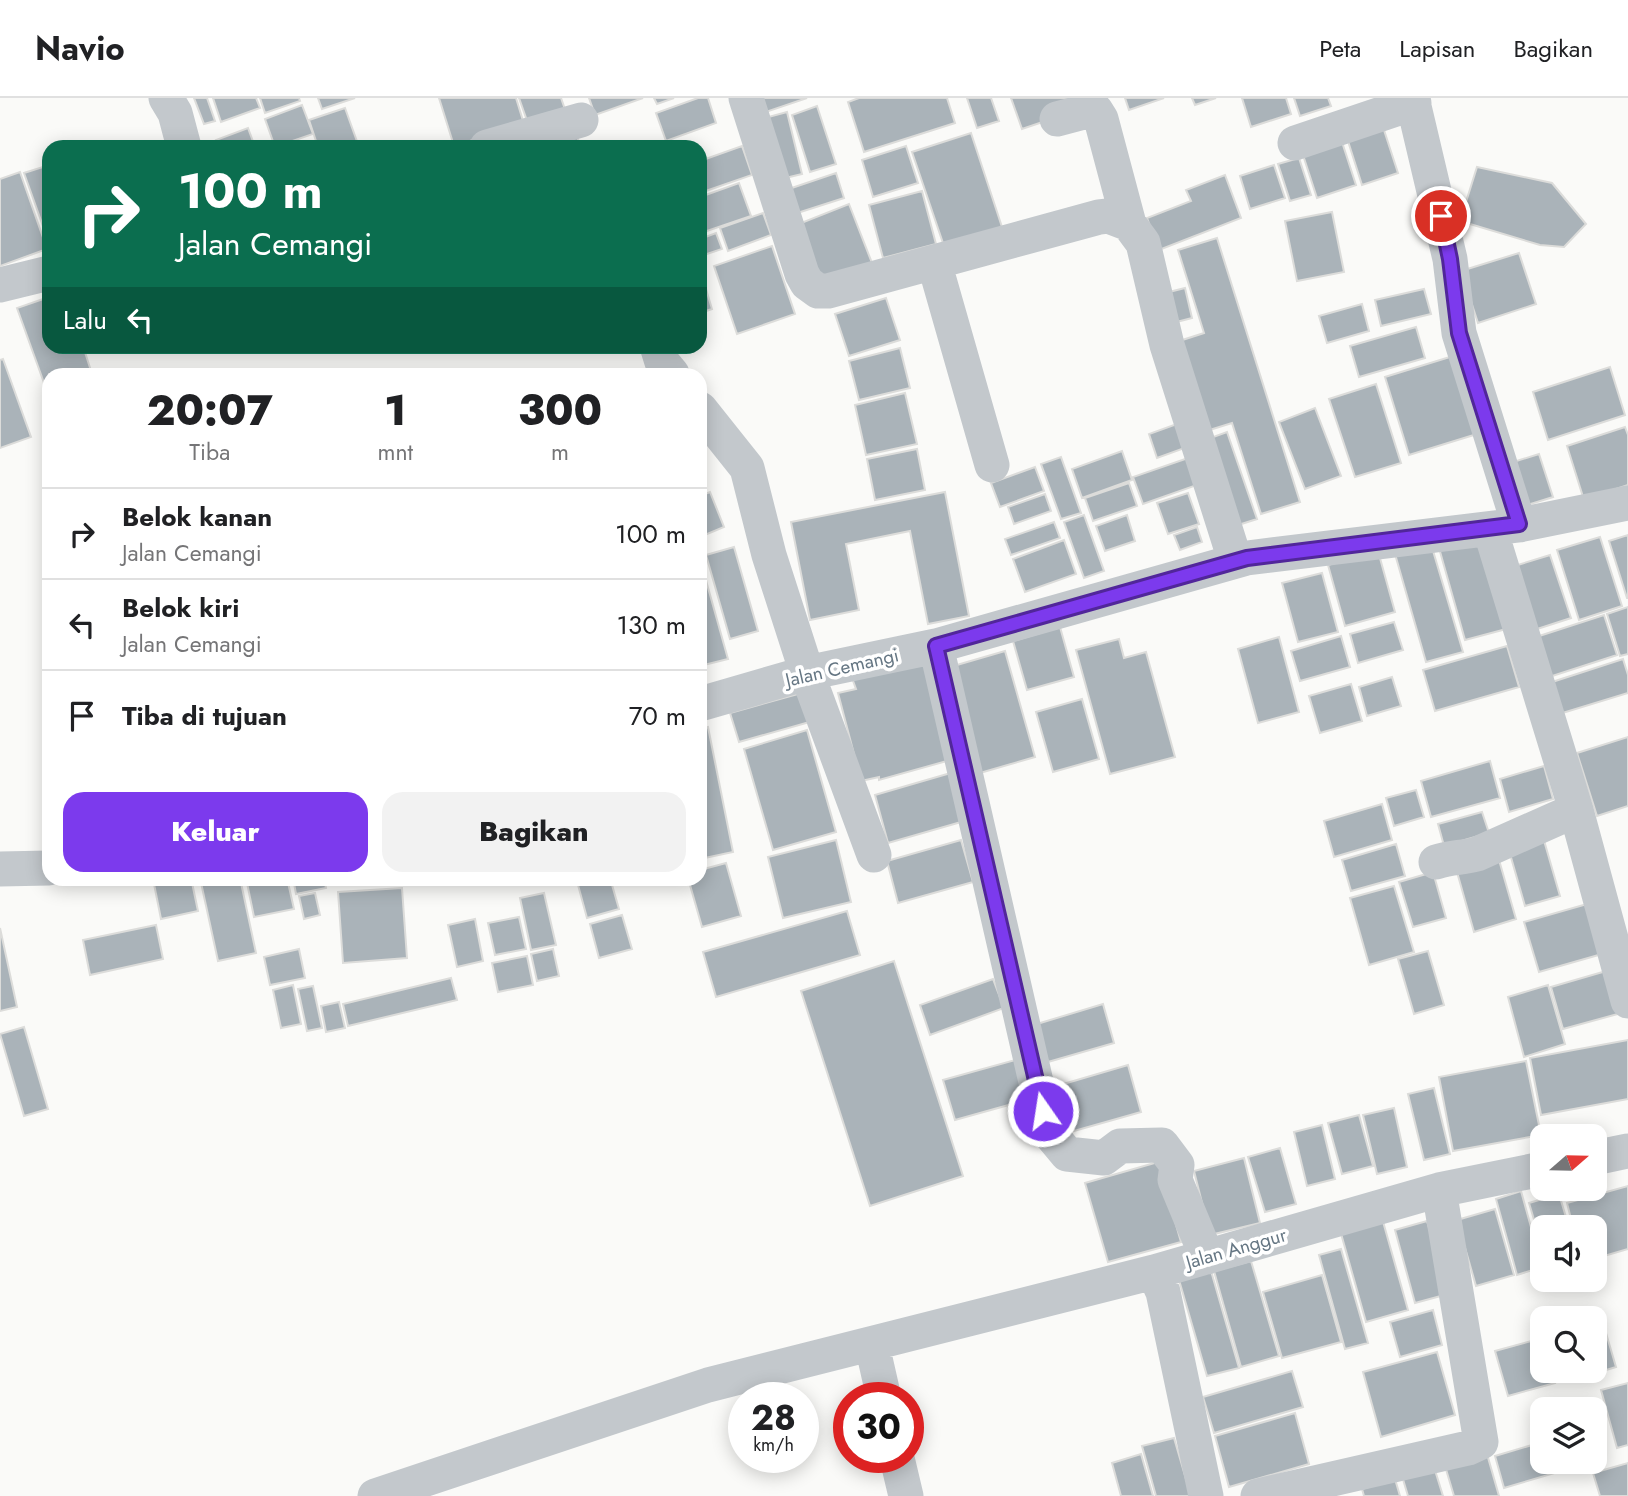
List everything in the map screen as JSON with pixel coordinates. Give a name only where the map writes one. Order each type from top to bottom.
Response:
[{"type":"street","points":[[166,98],[175,113],[182,140]]},
{"type":"street","points":[[746,98],[802,274],[818,291],[828,291],[1099,217],[1108,216],[1129,224]]},
{"type":"street","points":[[1295,143],[1413,101],[1450,259],[1459,333],[1504,526],[1628,1001]]},
{"type":"street","points":[[1057,119],[1091,110],[1096,111],[1101,119],[1129,224],[1143,243],[1167,345],[1235,560]]},
{"type":"street","points":[[513,140],[582,122]]},
{"type":"street","points":[[934,262],[992,465]]},
{"type":"street","points":[[0,285],[42,274]]},
{"type":"street","points":[[707,418],[747,468],[769,555],[807,673],[874,855]]},
{"type":"street","name":"Jalan Cemangi","points":[[707,703],[807,673],[936,646],[1235,560],[1504,526],[1628,503]]},
{"type":"street","points":[[936,646],[1048,1130],[1067,1154],[1104,1158],[1120,1146],[1162,1145],[1177,1165],[1175,1180],[1207,1257]]},
{"type":"street","points":[[1436,862],[1477,854],[1577,810]]},
{"type":"street","points":[[0,869],[42,867]]},
{"type":"street","points":[[1607,1155],[1628,1151]]},
{"type":"street","name":"Jalan Anggur","points":[[375,1496],[708,1385],[1154,1272],[1439,1190],[1530,1171]]},
{"type":"street","points":[[1258,1496],[1468,1448],[1481,1442],[1439,1190]]},
{"type":"street","points":[[1154,1272],[1163,1292],[1206,1496]]},
{"type":"street","points":[[872,1345],[880,1382]]},
{"type":"street","points":[[901,1473],[906,1496]]},
{"type":"building","points":[[194,98],[207,98],[215,121],[204,124]]},
{"type":"building","points":[[213,98],[256,98],[260,108],[221,122]]},
{"type":"building","points":[[260,98],[299,98],[300,101],[265,113]]},
{"type":"building","points":[[318,98],[355,98],[322,109]]},
{"type":"building","points":[[439,98],[516,98],[524,124],[473,140],[452,140]]},
{"type":"building","points":[[519,98],[561,98],[568,118],[531,132]]},
{"type":"building","points":[[589,98],[643,98],[595,115]]},
{"type":"building","points":[[654,98],[674,98],[657,104]]},
{"type":"building","points":[[698,98],[708,98],[716,123],[666,140],[656,113]]},
{"type":"building","points":[[751,98],[807,98],[757,115]]},
{"type":"building","points":[[859,98],[947,98],[955,123],[864,152],[848,102]]},
{"type":"building","points":[[967,98],[991,98],[999,121],[977,128]]},
{"type":"building","points":[[1011,98],[1071,98],[1075,111],[1022,129]]},
{"type":"building","points":[[1125,98],[1164,98],[1129,110]]},
{"type":"building","points":[[1192,98],[1216,98],[1195,105]]},
{"type":"building","points":[[1242,98],[1286,98],[1291,114],[1251,127]]},
{"type":"building","points":[[1294,98],[1328,98],[1331,106],[1300,116]]},
{"type":"building","points":[[302,105],[313,134],[295,140],[272,140],[265,119]]},
{"type":"building","points":[[817,106],[836,164],[810,172],[792,115]]},
{"type":"building","points":[[345,108],[356,140],[316,140],[309,120]]},
{"type":"building","points":[[787,112],[802,174],[777,180],[761,119]]},
{"type":"building","points":[[573,126],[578,140],[550,140]]},
{"type":"building","points":[[1383,127],[1398,173],[1362,185],[1347,138]]},
{"type":"building","points":[[248,128],[252,140],[216,140]]},
{"type":"building","points":[[971,133],[1002,227],[944,246],[912,152]]},
{"type":"building","points":[[1342,142],[1356,185],[1317,198],[1303,155]]},
{"type":"building","points":[[742,146],[752,175],[707,191],[707,158]]},
{"type":"building","points":[[906,146],[918,183],[873,197],[862,160]]},
{"type":"building","points":[[1299,158],[1311,195],[1290,201],[1278,164]]},
{"type":"building","points":[[1274,165],[1285,198],[1250,209],[1240,176]]},
{"type":"building","points":[[42,167],[42,223],[24,173]]},
{"type":"building","points":[[1477,167],[1552,183],[1586,224],[1564,247],[1540,245],[1460,221]]},
{"type":"building","points":[[20,172],[42,235],[42,251],[0,266],[0,179]]},
{"type":"building","points":[[836,173],[844,198],[785,217],[777,193]]},
{"type":"building","points":[[1225,175],[1241,218],[1159,250],[1147,218],[1191,201],[1186,190]]},
{"type":"building","points":[[739,183],[751,216],[707,231],[707,194]]},
{"type":"building","points":[[922,191],[936,244],[883,258],[869,205]]},
{"type":"building","points":[[849,204],[872,263],[814,286],[791,227]]},
{"type":"building","points":[[1332,212],[1344,272],[1297,281],[1285,221]]},
{"type":"building","points":[[763,213],[771,235],[728,251],[720,228]]},
{"type":"building","points":[[716,233],[722,249],[707,254],[707,236]]},
{"type":"building","points":[[1217,238],[1300,502],[1261,514],[1232,423],[1200,433],[1170,344],[1204,333],[1178,250]]},
{"type":"building","points":[[772,246],[795,314],[737,334],[714,266]]},
{"type":"building","points":[[1519,253],[1536,304],[1478,323],[1461,271]]},
{"type":"building","points":[[1185,288],[1192,318],[1165,325],[1157,295]]},
{"type":"building","points":[[1424,289],[1431,314],[1381,326],[1375,300]]},
{"type":"building","points":[[707,292],[712,309],[707,311]]},
{"type":"building","points":[[886,298],[900,340],[849,356],[835,314]]},
{"type":"building","points":[[42,299],[42,354],[86,354],[90,368],[42,368],[42,377],[17,308]]},
{"type":"building","points":[[1362,304],[1369,331],[1327,343],[1319,316]]},
{"type":"building","points":[[1416,327],[1425,358],[1359,377],[1350,346]]},
{"type":"building","points":[[900,348],[910,388],[859,400],[849,361]]},
{"type":"building","points":[[1453,356],[1477,434],[1409,455],[1385,377]]},
{"type":"building","points":[[3,359],[31,437],[0,448],[0,360]]},
{"type":"building","points":[[1610,367],[1625,415],[1548,440],[1533,392]]},
{"type":"building","points":[[1376,384],[1401,463],[1355,477],[1329,399]]},
{"type":"building","points":[[905,393],[917,444],[866,455],[855,405]]},
{"type":"building","points":[[1315,408],[1341,476],[1305,489],[1279,422]]},
{"type":"building","points":[[1185,421],[1193,445],[1157,458],[1149,434]]},
{"type":"building","points":[[1625,427],[1628,435],[1628,485],[1584,500],[1567,446]]},
{"type":"building","points":[[1227,432],[1257,519],[1232,527],[1202,441]]},
{"type":"building","points":[[917,449],[925,490],[875,500],[867,459]]},
{"type":"building","points":[[1122,451],[1132,480],[1082,498],[1072,469]]},
{"type":"building","points":[[1539,454],[1553,497],[1521,507],[1507,464]]},
{"type":"building","points":[[1061,457],[1081,513],[1061,519],[1041,464]]},
{"type":"building","points":[[1188,458],[1197,485],[1143,504],[1133,477]]},
{"type":"building","points":[[1035,467],[1044,491],[1000,507],[991,483]]},
{"type":"building","points":[[1129,483],[1137,506],[1093,521],[1085,498]]},
{"type":"building","points":[[710,492],[724,527],[707,534],[707,493]]},
{"type":"building","points":[[945,492],[969,616],[928,624],[910,531],[846,544],[859,610],[810,620],[791,522]]},
{"type":"building","points":[[1188,493],[1199,524],[1168,534],[1157,503]]},
{"type":"building","points":[[1045,494],[1051,511],[1014,524],[1008,507]]},
{"type":"building","points":[[1084,515],[1104,571],[1084,578],[1064,522]]},
{"type":"building","points":[[1127,515],[1135,541],[1105,551],[1096,526]]},
{"type":"building","points":[[1054,522],[1060,538],[1011,555],[1005,539]]},
{"type":"building","points":[[1197,527],[1202,542],[1180,550],[1174,535]]},
{"type":"building","points":[[1484,535],[1510,628],[1465,640],[1439,548]]},
{"type":"building","points":[[1628,535],[1628,598],[1627,598],[1609,541]]},
{"type":"building","points":[[1600,537],[1622,606],[1579,620],[1557,550]]},
{"type":"building","points":[[1064,540],[1076,574],[1025,592],[1013,559]]},
{"type":"building","points":[[1431,544],[1463,652],[1426,662],[1395,554]]},
{"type":"building","points":[[734,547],[758,631],[730,639],[707,555]]},
{"type":"building","points":[[1378,551],[1395,612],[1345,626],[1328,565]]},
{"type":"building","points":[[1550,555],[1571,618],[1528,632],[1508,568]]},
{"type":"building","points":[[1322,573],[1338,632],[1298,642],[1282,583]]},
{"type":"building","points":[[707,584],[728,659],[707,664]]},
{"type":"building","points":[[1628,607],[1628,654],[1620,656],[1607,614]]},
{"type":"building","points":[[1604,615],[1617,655],[1543,679],[1530,639]]},
{"type":"building","points":[[1394,622],[1403,650],[1358,663],[1350,634]]},
{"type":"building","points":[[1060,627],[1074,677],[1027,690],[1013,641]]},
{"type":"building","points":[[1341,636],[1350,667],[1300,681],[1291,651]]},
{"type":"building","points":[[1279,637],[1299,712],[1258,723],[1238,649]]},
{"type":"building","points":[[1119,639],[1124,658],[1146,652],[1175,757],[1110,774],[1076,650]]},
{"type":"building","points":[[1507,646],[1519,687],[1435,711],[1423,670]]},
{"type":"building","points":[[1005,651],[1035,757],[980,773],[950,667]]},
{"type":"building","points":[[926,657],[954,759],[879,780],[879,777],[861,781],[838,693],[856,689],[852,678]]},
{"type":"building","points":[[1623,659],[1628,675],[1628,693],[1556,715],[1546,684]]},
{"type":"building","points":[[1392,677],[1401,706],[1367,716],[1359,687]]},
{"type":"building","points":[[1351,684],[1362,721],[1320,733],[1309,696]]},
{"type":"building","points":[[805,692],[813,721],[739,742],[730,713]]},
{"type":"building","points":[[1082,699],[1099,759],[1053,772],[1036,712]]},
{"type":"building","points":[[707,727],[733,852],[707,858]]},
{"type":"building","points":[[807,730],[836,832],[773,850],[744,749]]},
{"type":"building","points":[[1628,737],[1628,806],[1597,816],[1577,753]]},
{"type":"building","points":[[1490,761],[1500,798],[1431,817],[1421,781]]},
{"type":"building","points":[[1544,766],[1553,799],[1509,812],[1500,779]]},
{"type":"building","points":[[954,772],[968,820],[888,843],[875,795]]},
{"type":"building","points":[[1416,790],[1424,817],[1394,826],[1386,798]]},
{"type":"building","points":[[1382,804],[1392,840],[1334,857],[1324,821]]},
{"type":"building","points":[[1482,812],[1489,833],[1444,846],[1438,824]]},
{"type":"building","points":[[1543,837],[1560,896],[1525,906],[1508,847]]},
{"type":"building","points":[[836,840],[851,902],[783,918],[768,857]]},
{"type":"building","points":[[961,840],[973,882],[898,903],[887,861]]},
{"type":"building","points":[[1396,844],[1405,876],[1351,891],[1342,860]]},
{"type":"building","points":[[1497,853],[1516,919],[1474,932],[1455,865]]},
{"type":"building","points":[[726,863],[741,916],[702,927],[690,886],[707,886],[707,868]]},
{"type":"building","points":[[1433,872],[1446,918],[1413,927],[1399,882]]},
{"type":"building","points":[[154,886],[193,886],[198,911],[161,919]]},
{"type":"building","points":[[202,886],[242,886],[256,953],[218,961]]},
{"type":"building","points":[[248,886],[289,886],[294,909],[254,917]]},
{"type":"building","points":[[294,886],[326,886],[326,888],[296,894]]},
{"type":"building","points":[[578,886],[612,886],[619,909],[587,918]]},
{"type":"building","points":[[1394,886],[1414,952],[1369,965],[1350,898]]},
{"type":"building","points":[[402,888],[407,958],[343,963],[338,892]]},
{"type":"building","points":[[315,893],[320,915],[304,919],[299,896]]},
{"type":"building","points":[[544,893],[556,945],[531,950],[520,898]]},
{"type":"building","points":[[1587,904],[1602,954],[1539,972],[1524,922]]},
{"type":"building","points":[[847,911],[860,955],[716,997],[703,952]]},
{"type":"building","points":[[622,915],[632,949],[599,958],[590,924]]},
{"type":"building","points":[[519,917],[526,949],[495,955],[488,923]]},
{"type":"building","points":[[475,919],[483,961],[457,967],[448,925]]},
{"type":"building","points":[[156,925],[163,959],[90,975],[83,940]]},
{"type":"building","points":[[0,928],[17,1007],[0,1011]]},
{"type":"building","points":[[299,949],[305,978],[270,985],[264,957]]},
{"type":"building","points":[[553,949],[559,976],[537,981],[531,954]]},
{"type":"building","points":[[1428,951],[1444,1005],[1414,1014],[1398,959]]},
{"type":"building","points":[[527,956],[533,985],[498,992],[492,963]]},
{"type":"building","points":[[894,961],[963,1176],[870,1206],[801,991]]},
{"type":"building","points":[[1613,969],[1625,1012],[1563,1029],[1551,987]]},
{"type":"building","points":[[451,978],[457,1000],[348,1026],[343,1004]]},
{"type":"building","points":[[993,979],[1004,1008],[930,1035],[920,1005]]},
{"type":"building","points":[[293,985],[301,1024],[281,1028],[273,990]]},
{"type":"building","points":[[1548,985],[1565,1044],[1524,1057],[1508,997]]},
{"type":"building","points":[[313,986],[322,1028],[307,1031],[298,989]]},
{"type":"building","points":[[339,1002],[345,1028],[326,1032],[321,1006]]},
{"type":"building","points":[[1103,1004],[1114,1043],[1048,1062],[1037,1024]]},
{"type":"building","points":[[24,1027],[48,1109],[24,1116],[0,1034]]},
{"type":"building","points":[[1628,1040],[1628,1099],[1541,1115],[1530,1058]]},
{"type":"building","points":[[1019,1059],[1030,1099],[955,1120],[943,1080]]},
{"type":"building","points":[[1526,1061],[1539,1124],[1530,1124],[1530,1137],[1453,1151],[1439,1077]]},
{"type":"building","points":[[1128,1065],[1141,1112],[1074,1131],[1060,1085]]},
{"type":"building","points":[[1434,1088],[1450,1154],[1424,1160],[1408,1094]]},
{"type":"building","points":[[1394,1108],[1407,1167],[1377,1174],[1363,1115]]},
{"type":"building","points":[[1359,1115],[1373,1166],[1342,1174],[1328,1123]]},
{"type":"building","points":[[1322,1125],[1335,1179],[1307,1186],[1294,1132]]},
{"type":"building","points":[[1280,1148],[1296,1204],[1265,1212],[1248,1157]]},
{"type":"building","points":[[1244,1158],[1260,1223],[1210,1235],[1194,1171]]},
{"type":"building","points":[[1158,1162],[1181,1242],[1108,1262],[1085,1183]]},
{"type":"building","points":[[1628,1186],[1628,1249],[1607,1255],[1607,1215],[1570,1215],[1567,1203],[1607,1201],[1607,1192]]},
{"type":"building","points":[[1521,1191],[1530,1224],[1530,1271],[1517,1275],[1496,1199]]},
{"type":"building","points":[[1561,1201],[1565,1215],[1533,1215],[1529,1203]]},
{"type":"building","points":[[1495,1209],[1514,1275],[1476,1286],[1457,1220]]},
{"type":"building","points":[[1382,1218],[1408,1310],[1366,1322],[1340,1230]]},
{"type":"building","points":[[1427,1221],[1448,1294],[1415,1303],[1395,1230]]},
{"type":"building","points":[[1341,1249],[1368,1343],[1345,1349],[1319,1255]]},
{"type":"building","points":[[1251,1261],[1279,1356],[1241,1367],[1214,1271]]},
{"type":"building","points":[[1211,1271],[1239,1368],[1207,1376],[1179,1280]]},
{"type":"building","points":[[1322,1275],[1341,1342],[1282,1358],[1263,1292]]},
{"type":"building","points":[[1433,1310],[1442,1345],[1400,1357],[1390,1322]]},
{"type":"building","points":[[1607,1336],[1616,1367],[1607,1370]]},
{"type":"building","points":[[1530,1341],[1530,1383],[1555,1383],[1508,1396],[1495,1351]]},
{"type":"building","points":[[1437,1352],[1455,1415],[1381,1437],[1363,1372]]},
{"type":"building","points":[[1292,1371],[1303,1407],[1214,1433],[1203,1397]]},
{"type":"building","points":[[1628,1383],[1628,1445],[1617,1448],[1607,1412],[1607,1397],[1603,1397],[1601,1390]]},
{"type":"building","points":[[1295,1413],[1309,1464],[1229,1487],[1215,1436]]},
{"type":"building","points":[[1174,1438],[1191,1496],[1156,1496],[1142,1446]]},
{"type":"building","points":[[1530,1446],[1530,1474],[1551,1474],[1504,1488],[1495,1456]]},
{"type":"building","points":[[1141,1454],[1153,1496],[1121,1496],[1112,1463]]},
{"type":"building","points":[[1487,1454],[1499,1496],[1454,1496],[1445,1466]]},
{"type":"building","points":[[1628,1463],[1628,1496],[1600,1496],[1593,1474],[1607,1474],[1607,1469]]},
{"type":"building","points":[[1434,1467],[1443,1496],[1408,1496],[1402,1476]]},
{"type":"building","points":[[1395,1479],[1400,1496],[1364,1496],[1362,1489]]},
{"type":"route","points":[[1043,1111],[936,646],[1247,558],[1519,524],[1459,333],[1450,259],[1441,216]]}]
